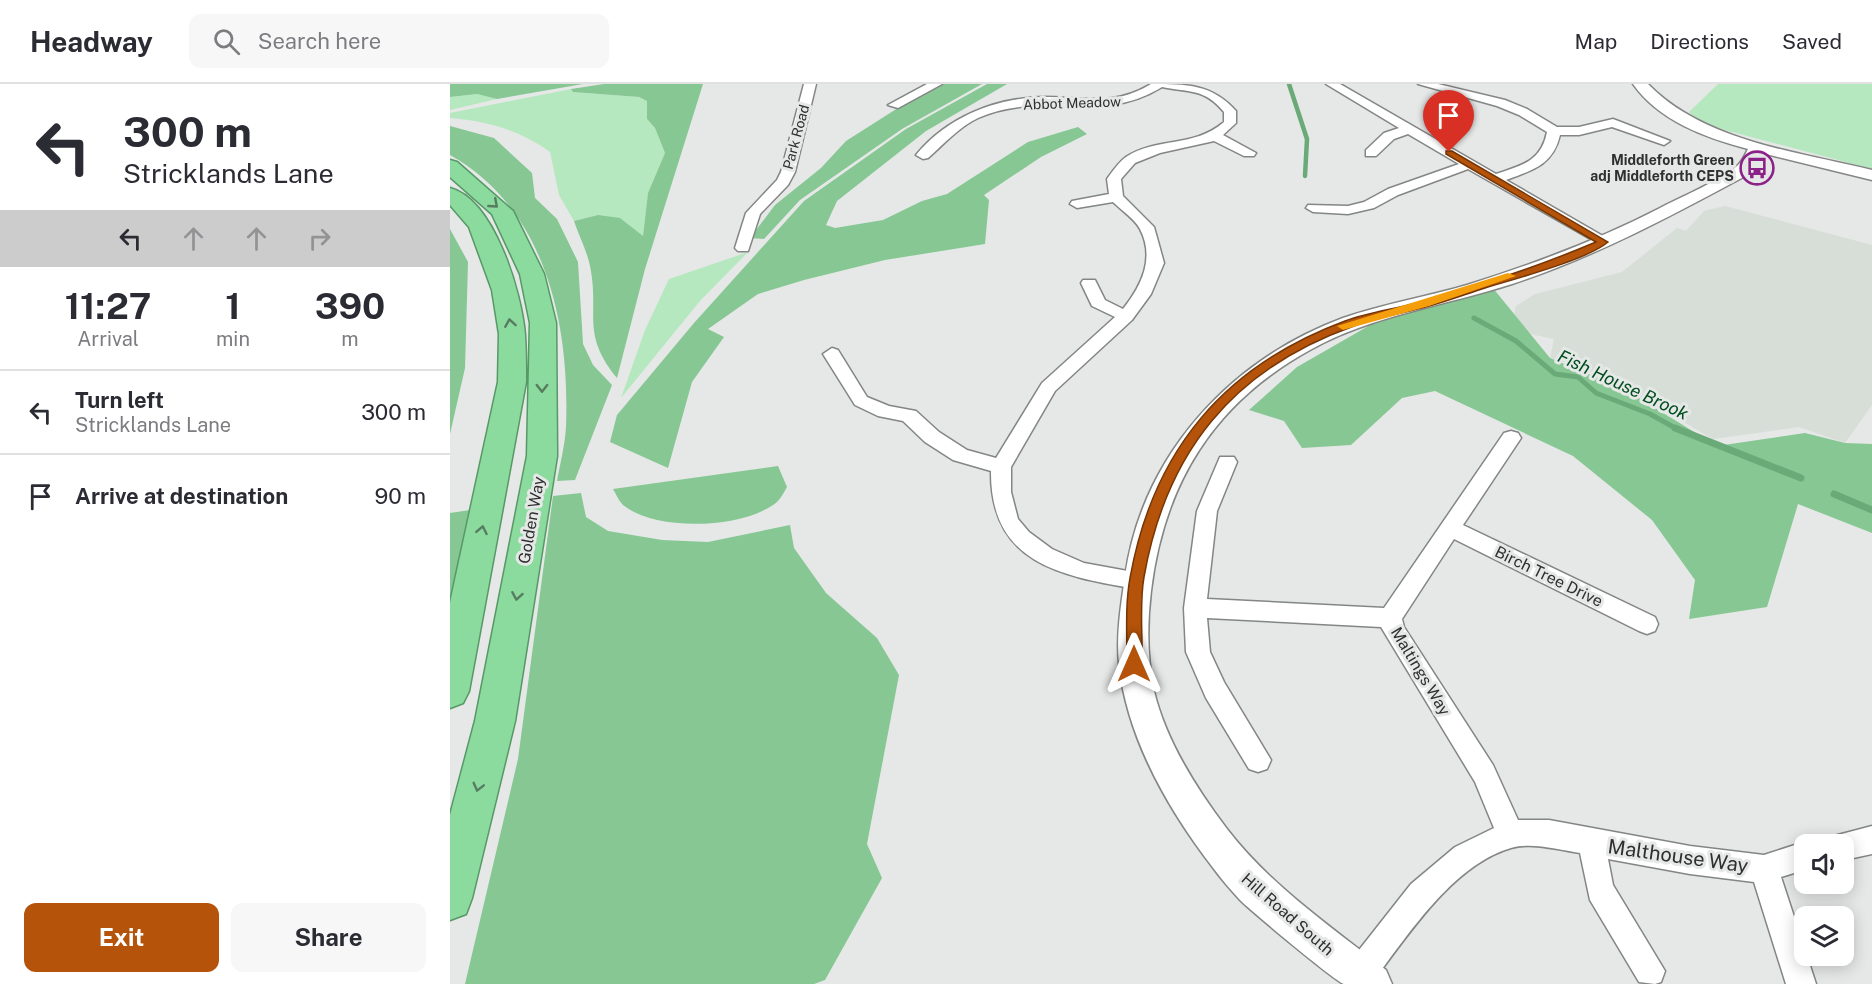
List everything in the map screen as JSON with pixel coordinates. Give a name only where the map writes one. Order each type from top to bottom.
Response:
[{"type":"highway","name":"Golden Way","points":[[450,166],[502,211],[532,273],[543,323],[542,456],[495,721],[450,897]]},
{"type":"highway","points":[[450,195],[464,205],[480,226],[505,290],[512,334],[512,382],[450,691]]},
{"type":"street","name":"Park Road","points":[[743,248],[753,213],[783,182],[788,172],[810,84]]},
{"type":"street","points":[[894,105],[936,84]]},
{"type":"street","name":"Abbot Meadow","points":[[922,155],[969,117],[1027,102],[1089,105],[1125,102],[1161,84],[1216,95],[1230,111],[1230,123],[1215,136]]},
{"type":"street","points":[[1332,84],[1603,242]]},
{"type":"street","points":[[1424,84],[1512,107],[1554,131],[1579,132],[1612,119],[1664,141]]},
{"type":"street","points":[[1640,84],[1662,107],[1681,118],[1758,146],[1872,175]]},
{"type":"street","points":[[1455,106],[1470,102],[1474,98]]},
{"type":"street","points":[[1371,153],[1389,136],[1408,129]]},
{"type":"street","points":[[1495,179],[1532,166],[1550,150],[1554,131]]},
{"type":"street","points":[[1136,580],[1082,571],[1044,555],[1022,538],[1010,523],[1003,507],[1001,468],[1048,387],[1126,316],[1143,294],[1156,262],[1147,227],[1116,197],[1114,179],[1130,160],[1157,150],[1191,144],[1215,136],[1249,153]]},
{"type":"street","name":"Hill Road South","points":[[1365,979],[1239,874],[1198,820],[1172,775],[1144,709],[1134,664],[1136,580],[1151,516],[1167,477],[1186,444],[1220,404],[1260,370],[1302,343],[1351,323],[1425,304],[1554,263],[1603,242],[1745,169],[1758,146]]},
{"type":"street","points":[[1313,208],[1348,210],[1470,164]]},
{"type":"street","points":[[1077,204],[1116,197]]},
{"type":"street","points":[[1089,283],[1098,303],[1126,316]]},
{"type":"street","points":[[832,354],[861,401],[885,412],[909,417],[932,437],[960,455],[1001,468]]},
{"type":"street","points":[[1390,618],[1511,438]]},
{"type":"street","points":[[1227,462],[1206,510],[1195,608],[1198,652],[1215,690],[1258,760]]},
{"type":"street","name":"Birch Tree Drive","points":[[1450,528],[1647,624]]},
{"type":"street","name":"Maltings Way","points":[[1195,608],[1390,618],[1393,630],[1484,774],[1510,834]]},
{"type":"street","name":"Malthouse Way","points":[[1365,979],[1421,894],[1465,857],[1510,834],[1548,834],[1592,844],[1690,860],[1764,869],[1794,859]]},
{"type":"street","points":[[1854,844],[1872,840]]},
{"type":"street","name":"Malthouse Way","points":[[1592,844],[1600,890],[1650,971]]},
{"type":"street","name":"Malthouse Way","points":[[1764,869],[1801,984]]},
{"type":"shaded area","points":[[1725,206],[1872,245],[1872,405],[1845,443],[1799,427],[1713,439],[1620,386],[1583,368],[1550,358],[1554,339],[1530,334],[1514,315],[1516,306],[1535,294],[1622,272],[1677,228],[1686,231],[1704,211]]},
{"type":"green space","points":[[450,84],[583,84],[497,99],[477,94],[450,97]]},
{"type":"green space","points":[[604,84],[703,84],[645,269],[617,378],[606,362],[595,335],[590,266],[574,221],[598,215],[620,218],[643,236],[648,193],[665,153],[655,128],[647,119],[647,101],[639,97],[573,92],[571,89]]},
{"type":"green space","points":[[943,84],[982,84],[902,129],[800,200],[764,239],[750,238],[775,205],[821,168],[846,141],[901,106]]},
{"type":"green space","points":[[987,84],[1007,84],[926,131],[837,201],[826,225],[835,228],[883,220],[922,201],[947,194],[1028,142],[1078,127],[1087,134],[1041,157],[984,195],[989,200],[985,244],[885,260],[758,294],[708,329],[724,337],[692,382],[668,468],[610,442],[617,415],[694,323],[804,201],[906,129]]},
{"type":"green space","points":[[1718,84],[1872,84],[1872,169],[1721,129],[1697,119],[1689,112]]},
{"type":"green space","points":[[571,89],[573,92],[639,97],[647,101],[647,119],[655,128],[665,153],[648,193],[643,237],[598,215],[574,221],[559,195],[550,152],[538,144],[502,128],[477,121],[450,118],[450,113]]},
{"type":"green space","points":[[477,94],[497,99],[450,110],[450,97]]},
{"type":"green space","points":[[450,126],[494,138],[532,173],[535,198],[557,219],[578,262],[583,344],[593,365],[612,385],[575,480],[557,481],[564,448],[566,388],[563,349],[546,273],[530,238],[509,206],[483,178],[450,155]]},
{"type":"green space","points":[[450,229],[468,262],[465,368],[450,434]]},
{"type":"green space","points":[[748,252],[700,301],[621,398],[645,330],[669,279]]},
{"type":"green space","points":[[1492,287],[1550,358],[1621,387],[1717,446],[1805,433],[1845,443],[1872,444],[1872,533],[1798,504],[1767,607],[1689,619],[1695,580],[1652,520],[1573,456],[1435,391],[1402,398],[1351,445],[1302,448],[1284,421],[1249,410],[1297,367],[1372,324]]},
{"type":"green space","points":[[778,466],[787,487],[777,502],[744,518],[722,522],[700,524],[656,520],[638,514],[623,505],[613,489]]},
{"type":"green space","points":[[581,493],[586,517],[608,531],[662,540],[708,542],[790,525],[794,548],[826,593],[877,638],[899,675],[867,844],[882,878],[825,980],[814,984],[465,984],[518,759],[553,496]]},
{"type":"green space","points":[[477,509],[450,609],[450,513]]},
{"type":"waterway","name":"Fish House Brook","points":[[1289,84],[1307,139],[1305,176]]},
{"type":"waterway","name":"Fish House Brook","points":[[1474,318],[1516,341],[1555,374],[1578,377],[1596,393],[1650,414],[1676,428]]},
{"type":"waterway","name":"Fish House Brook","points":[[1676,428],[1801,478]]},
{"type":"waterway","name":"Fish House Brook","points":[[1834,494],[1872,510]]},
{"type":"slow traffic","points":[[1343,326],[1425,304],[1511,276]]},
{"type":"place","name":"Middleforth Green adj Middleforth CEPS","points":[[1757,168]]},
{"type":"route","points":[[1134,664],[1136,580],[1151,516],[1167,477],[1186,444],[1220,404],[1260,370],[1302,343],[1351,323],[1425,304],[1554,263],[1603,242],[1449,152]]}]
